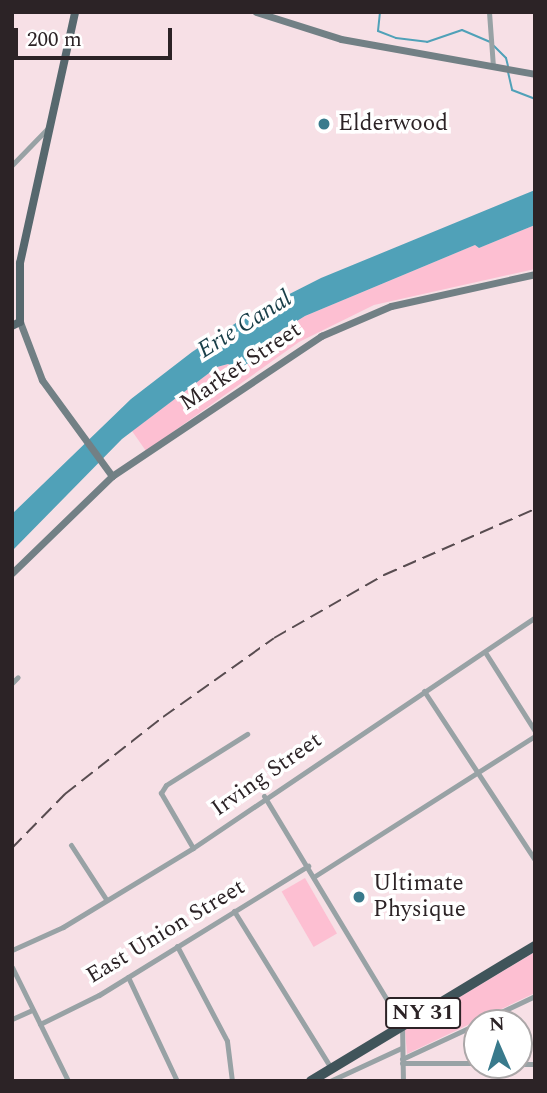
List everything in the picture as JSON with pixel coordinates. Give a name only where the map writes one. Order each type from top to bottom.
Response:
[{"type":"highway","name":"NY 31","points":[[311,1081],[535,946]]},
{"type":"main road","points":[[16,324],[18,274],[75,12]]},
{"type":"street","points":[[256,12],[341,39],[535,74]]},
{"type":"street","points":[[489,12],[493,67]]},
{"type":"street","points":[[12,165],[49,128]]},
{"type":"street","name":"Market Street","points":[[12,573],[112,476],[321,336],[355,318],[441,293],[535,274]]},
{"type":"street","points":[[16,324],[38,374],[112,476]]},
{"type":"street","name":"Irving Street","points":[[12,950],[63,927],[193,848],[264,796],[535,617]]},
{"type":"street","points":[[315,876],[478,776],[535,734],[485,652]]},
{"type":"street","points":[[12,683],[18,677]]},
{"type":"street","points":[[424,691],[535,860]]},
{"type":"street","points":[[193,848],[161,793],[166,785],[247,734]]},
{"type":"street","points":[[264,796],[315,876],[402,1025],[403,1081]]},
{"type":"street","points":[[71,845],[106,899]]},
{"type":"street","name":"East Union Street","points":[[40,1024],[128,977],[308,866]]},
{"type":"street","points":[[234,911],[331,1068]]},
{"type":"street","points":[[177,946],[227,1041],[232,1081]]},
{"type":"street","points":[[12,967],[68,1081]]},
{"type":"street","points":[[128,977],[177,1081]]},
{"type":"street","points":[[508,1009],[535,996]]},
{"type":"street","points":[[12,1019],[32,1010]]},
{"type":"street","points":[[402,1061],[463,1030]]},
{"type":"street","points":[[330,1081],[401,1048]]},
{"type":"street","points":[[402,1061],[463,1063]]},
{"type":"shaded area","points":[[535,225],[535,269],[374,305],[299,342],[146,451],[132,431],[217,367],[228,364],[240,369],[277,342],[276,334],[305,316],[475,245],[479,248]]},
{"type":"shaded area","points":[[305,878],[337,933],[314,947],[282,891]]},
{"type":"shaded area","points":[[535,952],[535,993],[501,1009],[463,1009],[463,1027],[407,1054],[405,1030]]},
{"type":"water","name":"Erie Canal","points":[[535,190],[535,225],[479,248],[475,245],[305,316],[276,334],[278,342],[240,369],[228,364],[217,367],[122,439],[12,551],[12,514],[131,399],[192,352],[248,315],[321,278]]},
{"type":"waterway","points":[[380,12],[378,31],[396,38],[427,42],[462,30],[490,42]]},
{"type":"waterway","points":[[494,46],[506,58],[508,66]]},
{"type":"waterway","points":[[508,72],[512,90],[535,99]]},
{"type":"railway","points":[[12,848],[65,794],[163,717],[274,638],[384,575],[535,509]]},
{"type":"place","name":"Elderwood","points":[[324,124]]},
{"type":"place","name":"Ultimate Physique","points":[[359,897]]}]
